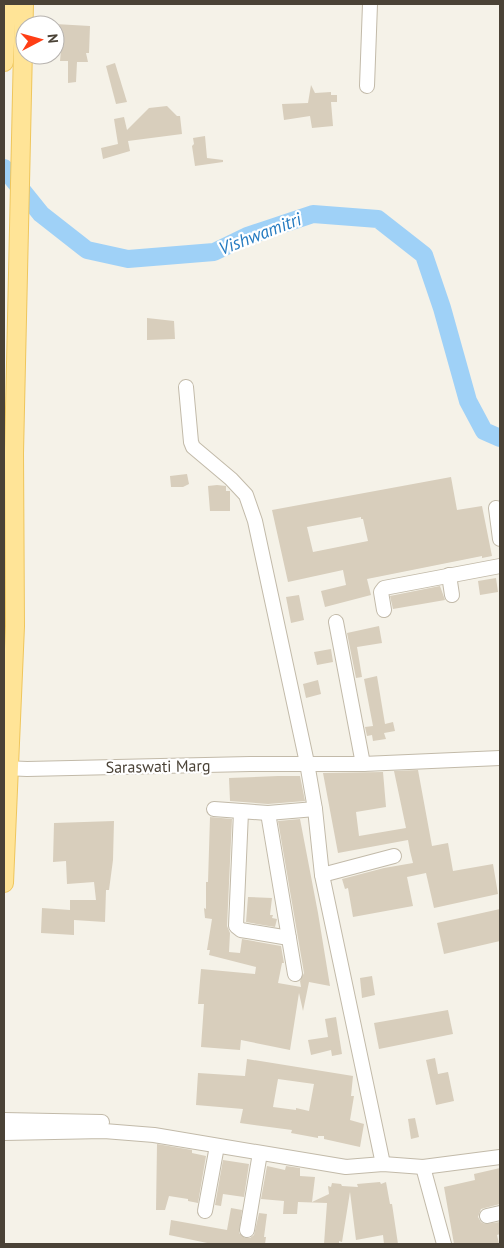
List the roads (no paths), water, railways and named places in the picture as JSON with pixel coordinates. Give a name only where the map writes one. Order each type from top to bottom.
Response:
[{"type":"main road","points":[[4,62],[7,4]]},
{"type":"main road","points":[[5,32],[15,33]]},
{"type":"main road","points":[[4,882],[7,768],[16,626],[14,453],[23,65]]},
{"type":"street","points":[[367,86],[370,4]]},
{"type":"street","points":[[186,388],[193,447],[231,479],[248,499],[255,521],[307,763],[315,808],[322,875],[383,1164]]},
{"type":"street","points":[[496,508],[500,540]]},
{"type":"street","points":[[384,610],[381,592],[384,588],[500,566]]},
{"type":"street","points":[[449,575],[452,594]]},
{"type":"street","points":[[336,622],[363,764]]},
{"type":"street","name":"Saraswati Marg","points":[[7,768],[307,763],[363,764],[500,758]]},
{"type":"street","points":[[214,809],[268,814],[315,808]]},
{"type":"street","points":[[241,812],[236,926],[241,930],[290,938]]},
{"type":"street","points":[[268,814],[295,974]]},
{"type":"street","points":[[322,875],[394,856]]},
{"type":"street","points":[[4,1120],[112,1122],[211,1136],[349,1160],[366,1166]]},
{"type":"street","points":[[4,1132],[104,1131],[154,1135],[346,1167],[383,1164],[423,1168],[500,1157]]},
{"type":"street","points":[[205,1210],[217,1146]]},
{"type":"street","points":[[247,1230],[260,1153]]},
{"type":"street","points":[[423,1168],[444,1244]]},
{"type":"waterway","name":"Vishwamitri","points":[[4,168],[41,214],[87,250],[128,259],[214,252],[247,236],[313,214],[378,219],[424,255],[442,308],[468,401],[484,431],[500,438]]}]
